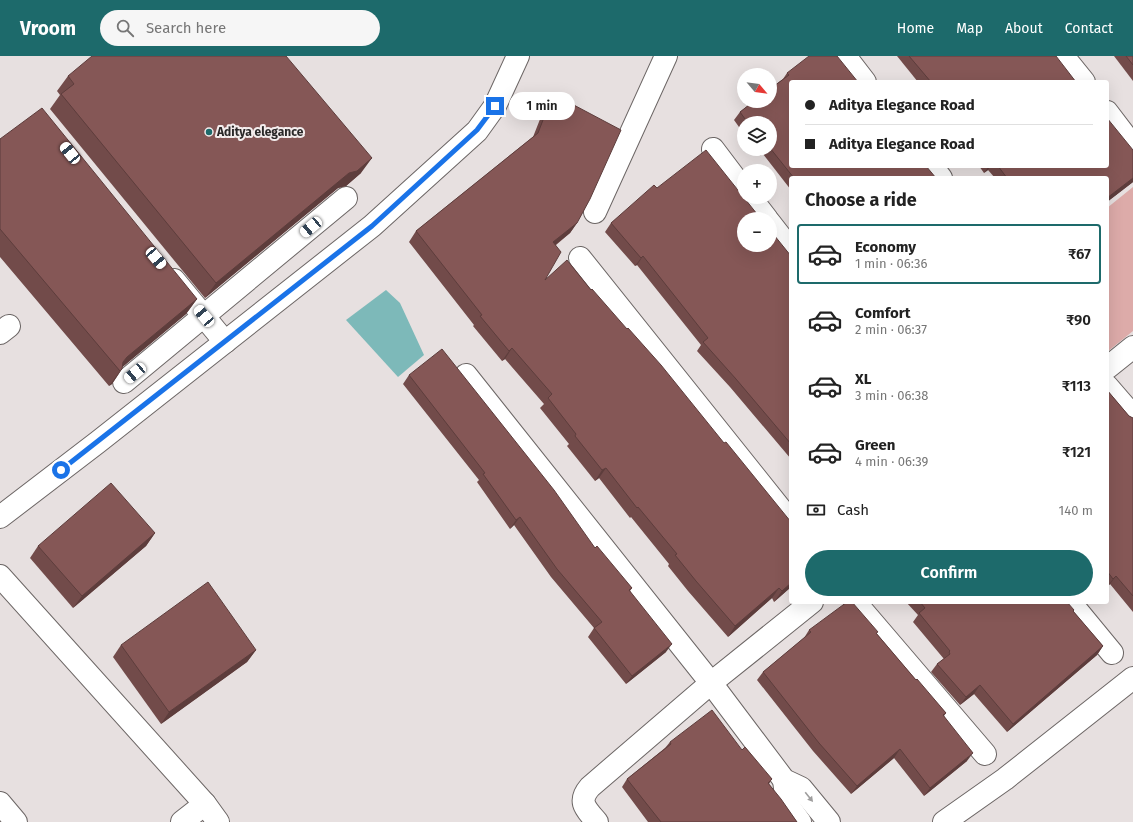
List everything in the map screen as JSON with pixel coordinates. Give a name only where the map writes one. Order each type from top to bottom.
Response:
[{"type":"street","points":[[0,517],[98,442],[372,226],[477,130],[495,106],[518,56]]},
{"type":"street","points":[[595,212],[666,56]]},
{"type":"street","points":[[844,56],[863,80]]},
{"type":"street","points":[[1063,56],[1082,80]]},
{"type":"street","points":[[1109,115],[1133,146]]},
{"type":"street","points":[[713,149],[737,181]]},
{"type":"street","points":[[124,382],[346,198]]},
{"type":"street","points":[[755,204],[762,212]]},
{"type":"street","points":[[777,232],[789,247]]},
{"type":"street","points":[[580,258],[789,519]]},
{"type":"street","points":[[160,262],[212,310],[233,336]]},
{"type":"street","points":[[1109,366],[1133,347]]},
{"type":"street","points":[[466,374],[711,684],[784,780],[802,788],[829,822]]},
{"type":"street","points":[[1109,388],[1133,416]]},
{"type":"street","points":[[0,576],[205,804],[218,822]]},
{"type":"street","points":[[596,822],[585,808],[582,801],[584,793],[711,684],[810,604]]},
{"type":"street","points":[[858,604],[984,754]]},
{"type":"street","points":[[1072,604],[1112,653]]},
{"type":"street","points":[[944,822],[1005,779],[1133,678]]},
{"type":"street","points":[[784,780],[787,804],[800,822]]},
{"type":"street","points":[[0,803],[16,822]]},
{"type":"street","points":[[182,822],[205,804]]},
{"type":"shaded area","points":[[1133,187],[1133,331],[1109,350],[1109,206]]},
{"type":"water","points":[[386,290],[400,303],[424,355],[398,377],[346,320]]},
{"type":"building","name":"Aditya elegance","points":[[92,56],[286,56],[372,158],[357,171],[349,173],[216,283],[61,94],[74,84],[68,76]]},
{"type":"building","points":[[809,56],[837,56],[856,80],[789,80],[789,168],[928,168],[934,176],[792,176],[776,156],[777,116],[743,116],[740,112],[745,108],[777,108],[777,84],[789,75],[787,73]]},
{"type":"building","points":[[909,56],[1056,56],[1074,80],[929,80]]},
{"type":"building","points":[[1126,56],[1133,56],[1133,65]]},
{"type":"building","points":[[553,94],[621,130],[590,199],[577,223],[553,242],[561,252],[545,280],[567,260],[591,290],[592,289],[661,365],[724,443],[726,442],[789,520],[789,585],[782,591],[779,588],[735,626],[696,581],[675,555],[677,554],[638,507],[637,508],[606,468],[602,470],[575,436],[576,434],[548,398],[552,394],[512,348],[509,351],[480,316],[482,315],[416,231],[538,133]]},
{"type":"building","points":[[42,108],[197,299],[127,357],[123,362],[122,369],[120,371],[0,229],[0,139]]},
{"type":"building","points":[[1109,120],[1133,150],[1133,178],[1109,196],[1109,176],[1006,176],[1000,168],[1109,168]]},
{"type":"building","points":[[706,150],[737,189],[737,204],[749,204],[755,212],[737,212],[737,252],[777,252],[777,239],[789,254],[789,442],[703,342],[708,338],[643,256],[641,258],[611,223],[654,185],[657,188]]},
{"type":"building","points":[[442,349],[554,490],[595,548],[597,546],[632,588],[629,590],[672,644],[632,676],[594,628],[602,622],[557,569],[520,517],[516,520],[483,474],[485,473],[409,375]]},
{"type":"building","points":[[1109,392],[1129,416],[1133,418],[1133,596],[1116,576],[1113,579],[1109,574]]},
{"type":"building","points":[[111,483],[155,533],[82,596],[38,546]]},
{"type":"building","points":[[208,582],[256,650],[169,712],[121,645]]},
{"type":"building","points":[[844,604],[854,604],[878,632],[876,633],[946,713],[943,715],[973,753],[930,788],[900,749],[857,786],[819,743],[763,672],[811,632],[809,630]]},
{"type":"building","points":[[922,604],[1069,604],[1103,646],[1013,724],[980,685],[966,697],[937,664],[950,654],[950,651],[919,613],[925,608]]},
{"type":"building","points":[[712,710],[742,750],[745,747],[772,779],[768,783],[797,822],[661,822],[627,779],[671,744],[670,742]]},
{"type":"place","name":"Aditya elegance","points":[[209,132]]},
{"type":"route","points":[[61,470],[372,226],[477,130],[495,106]]}]
